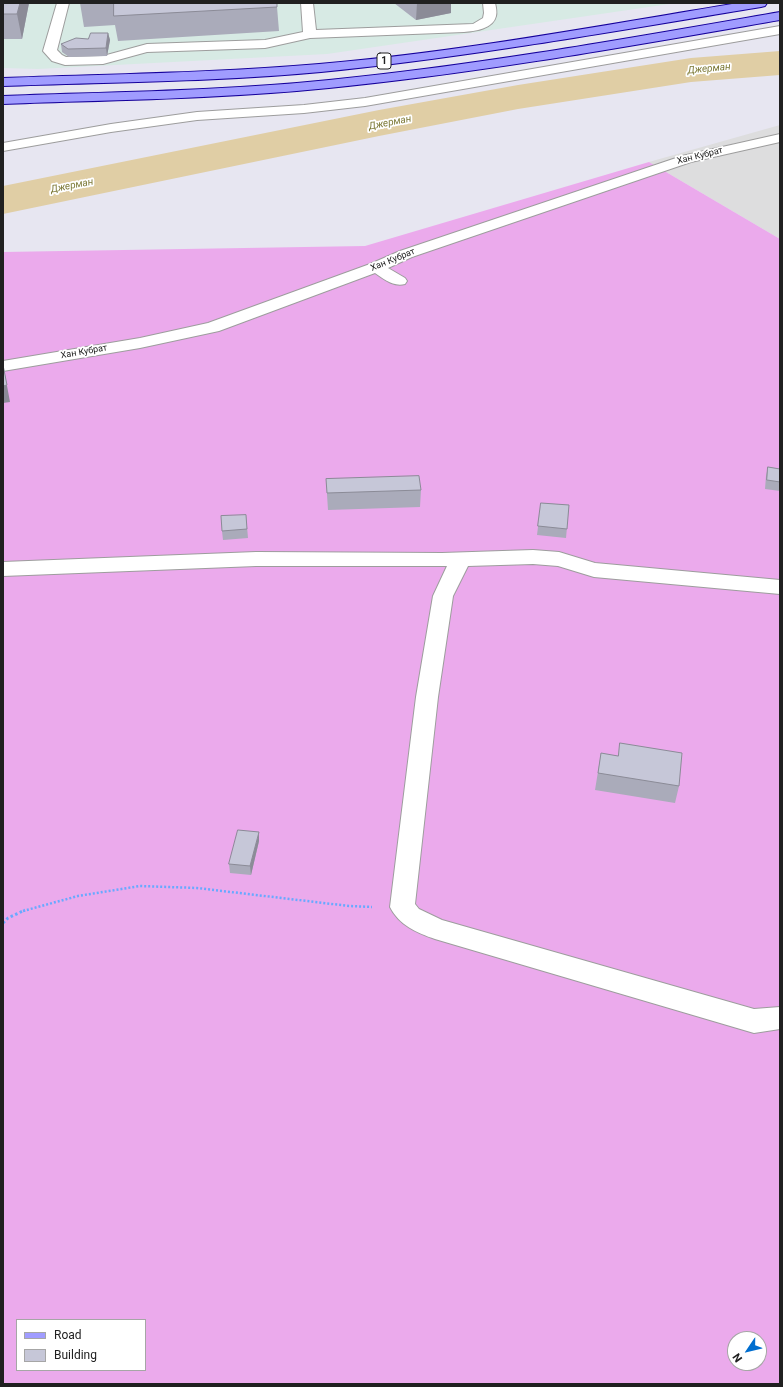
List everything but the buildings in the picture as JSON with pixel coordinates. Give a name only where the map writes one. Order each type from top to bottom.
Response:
[{"type":"main road","name":"1","points":[[3,82],[202,75],[318,68],[446,54],[761,3]]},
{"type":"main road","name":"1","points":[[3,100],[196,93],[328,84],[462,69],[780,16]]},
{"type":"street","points":[[63,3],[50,51],[57,58],[65,61],[103,60],[134,50],[147,48],[265,44],[310,34],[460,30],[477,26],[487,21],[490,16],[489,3]]},
{"type":"street","points":[[307,3],[310,34]]},
{"type":"street","points":[[3,147],[111,128],[197,116],[304,109],[365,102],[780,30]]},
{"type":"street","name":"Хан Кубрат","points":[[3,366],[140,343],[213,327],[376,267],[406,254],[672,163],[780,138]]},
{"type":"street","points":[[376,267],[399,281]]},
{"type":"street","points":[[3,569],[256,559],[461,559],[533,556],[559,559],[594,570],[780,587]]},
{"type":"street","points":[[461,559],[443,596],[427,697],[402,907],[410,916],[435,929],[754,1021],[780,1018]]},
{"type":"path","points":[[3,923],[8,918],[25,910],[78,896],[140,886],[197,888],[349,906],[402,907]]},
{"type":"shaded area","points":[[3,3],[676,3],[327,54],[38,69],[3,68]]},
{"type":"shaded area","points":[[780,125],[780,239],[649,162]]},
{"type":"shaded area","points":[[649,162],[780,239],[780,1384],[3,1384],[3,252],[365,246]]},
{"type":"waterway","name":"Джерман","points":[[3,200],[379,123],[518,97],[691,70],[780,63]]}]
